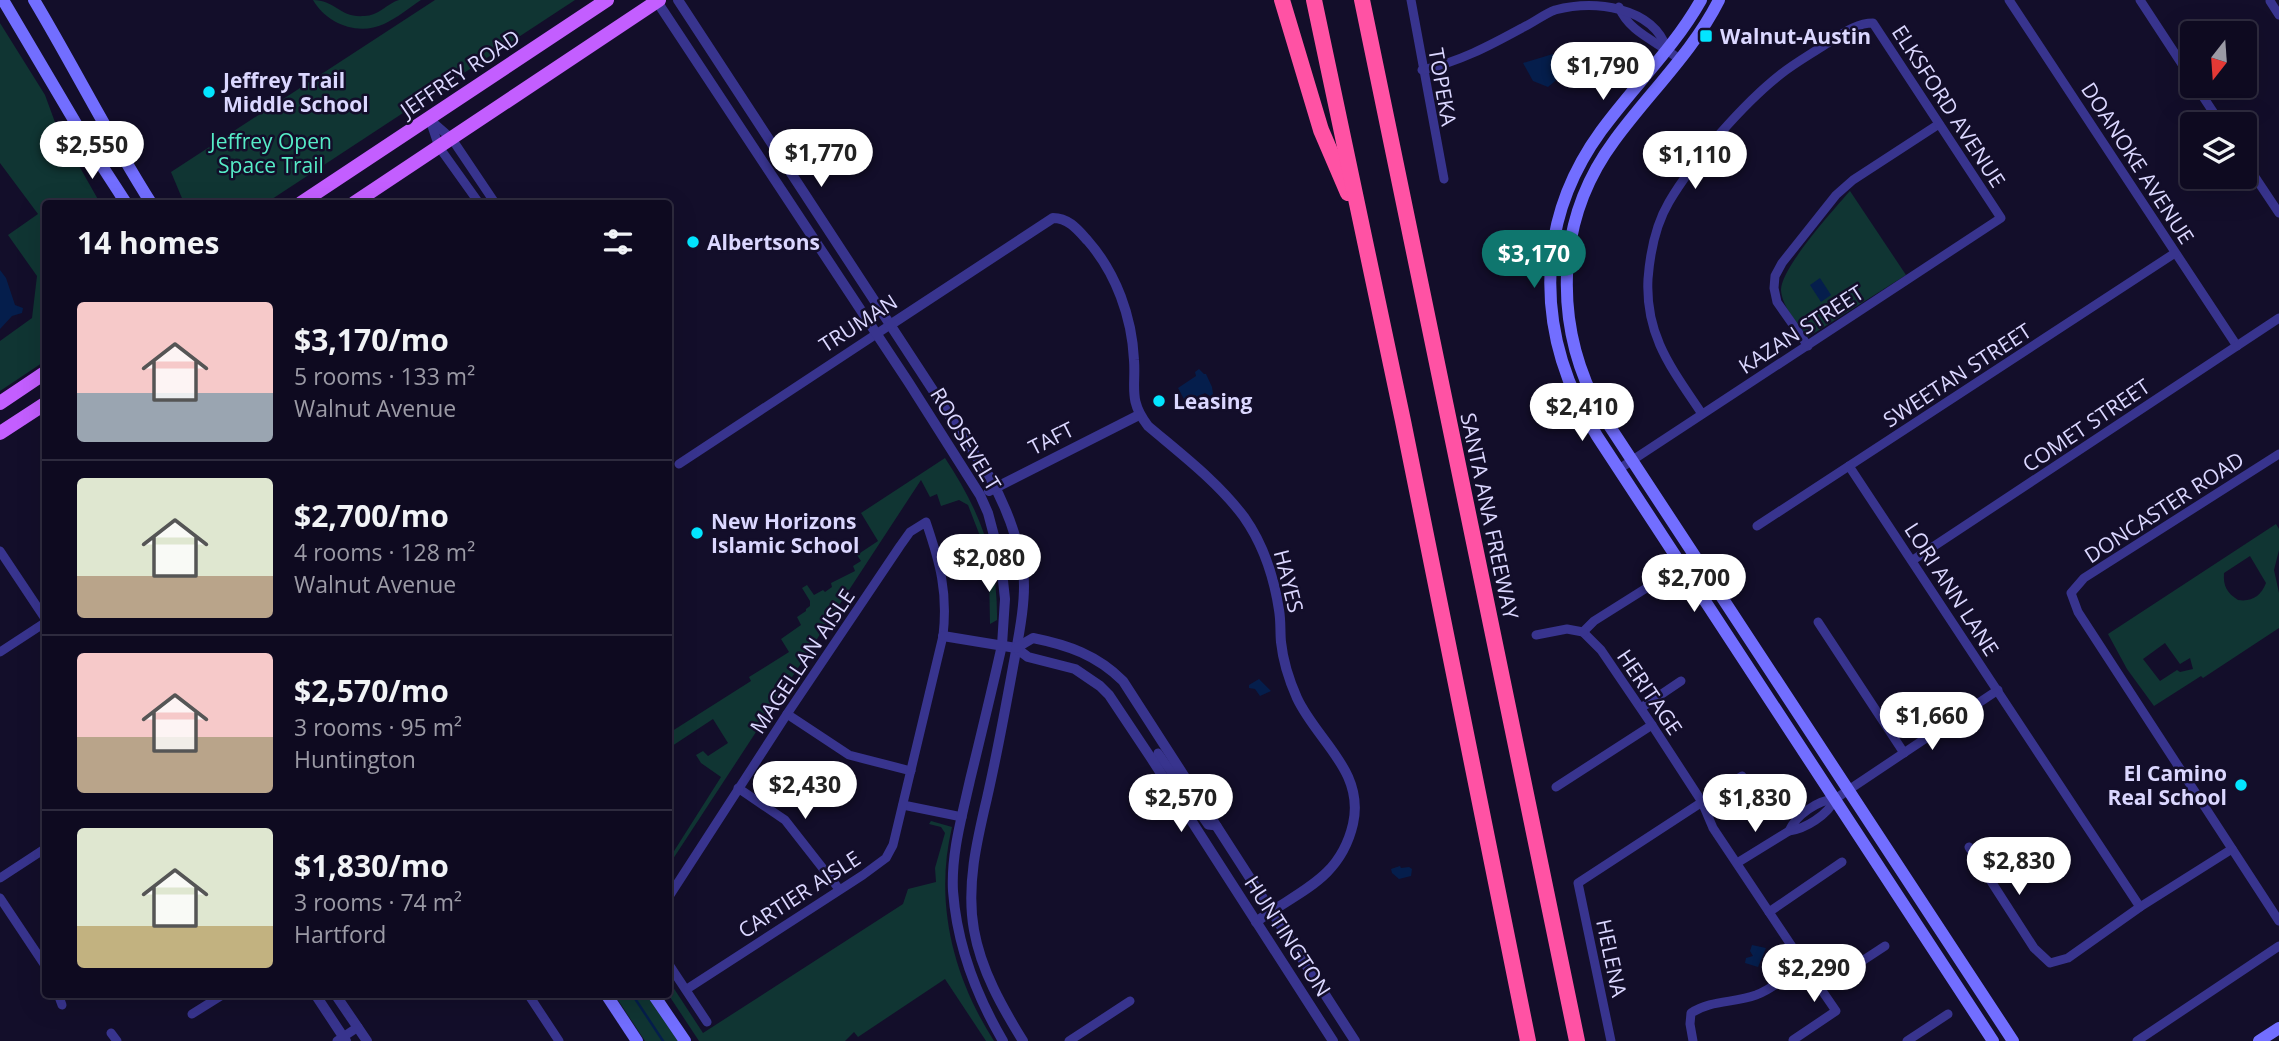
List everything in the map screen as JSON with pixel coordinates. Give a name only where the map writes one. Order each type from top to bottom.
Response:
[{"type":"highway","points":[[1282,0],[1321,130],[1362,224]]},
{"type":"highway","points":[[1314,0],[1404,421],[1528,1041]]},
{"type":"highway","name":"SANTA ANA FREEWAY","points":[[1362,0],[1577,1041]]},
{"type":"main road","points":[[3,0],[124,200]]},
{"type":"main road","points":[[34,0],[149,200]]},
{"type":"main road","name":"JEFFREY ROAD","points":[[306,200],[607,0]]},
{"type":"main road","points":[[1701,0],[1686,25],[1602,130],[1573,177],[1553,245],[1550,283],[1553,323],[1560,359],[1586,418],[1993,1041]]},
{"type":"main road","points":[[1719,0],[1703,28],[1613,143],[1587,186],[1576,217],[1568,255],[1566,288],[1569,328],[1592,396],[2013,1041]]},
{"type":"main road","points":[[359,200],[657,1]]},
{"type":"main road","points":[[1573,177],[1587,186]]},
{"type":"main road","points":[[0,403],[42,375]]},
{"type":"main road","points":[[0,433],[42,406]]},
{"type":"main road","points":[[609,998],[637,1041]]},
{"type":"main road","points":[[656,998],[685,1041]]},
{"type":"main road","points":[[2259,1041],[2279,1028]]},
{"type":"street","name":"ROOSEVELT","points":[[678,0],[995,488],[1011,522],[1023,573],[1017,648],[973,866],[972,894],[973,929],[986,972],[1001,1005],[1023,1041]]},
{"type":"street","name":"TOPEKA","points":[[1411,0],[1444,179]]},
{"type":"street","name":"DOANOKE AVENUE","points":[[2009,0],[2237,346]]},
{"type":"street","points":[[2140,0],[2180,61]]},
{"type":"street","name":"ROOSEVELT","points":[[657,1],[980,495],[998,544],[1003,571],[1005,618],[1002,645],[962,817],[954,859],[953,889],[958,929],[970,974],[1003,1041]]},
{"type":"street","points":[[2270,1],[2279,15]]},
{"type":"street","points":[[1422,70],[1458,61],[1556,10],[1621,3],[1623,17],[1655,45],[1667,49],[1679,59]]},
{"type":"street","name":"ELKSFORD AVENUE","points":[[1702,414],[1662,353],[1654,332],[1648,280],[1653,244],[1668,203],[1692,169],[1754,96],[1783,72],[1861,23],[1873,23],[2001,218]]},
{"type":"street","points":[[429,119],[452,139],[493,200]]},
{"type":"street","points":[[429,119],[439,148],[477,200]]},
{"type":"street","points":[[1808,346],[1777,302],[1774,288],[1782,263],[1836,195],[1853,180],[1939,124]]},
{"type":"street","points":[[772,179],[789,169]]},
{"type":"street","points":[[2257,180],[2279,213]]},
{"type":"street","name":"TRUMAN","points":[[679,464],[1047,220],[1059,218],[1073,226],[1095,249],[1118,289],[1135,359],[1132,391],[1139,415]]},
{"type":"street","name":"KAZAN STREET","points":[[1619,469],[2001,218]]},
{"type":"street","name":"SWEETAN STREET","points":[[1757,526],[2175,253]]},
{"type":"street","name":"COMET STREET","points":[[1913,560],[2279,318]]},
{"type":"street","name":"TAFT","points":[[980,495],[1139,415]]},
{"type":"street","name":"HAYES","points":[[1139,415],[1224,494],[1244,517],[1261,546],[1274,587],[1281,644],[1290,682],[1306,714],[1344,765],[1352,787],[1354,821],[1348,842],[1338,861],[1321,880],[1256,922]]},
{"type":"street","name":"DONCASTER ROAD","points":[[2232,849],[2078,612],[2071,593],[2084,578],[2279,454]]},
{"type":"street","name":"LORI ANN LANE","points":[[1849,466],[2140,907]]},
{"type":"street","name":"CARTIER AISLE","points":[[687,989],[886,858],[893,845],[946,615],[942,567],[926,522]]},
{"type":"street","name":"MAGELLAN AISLE","points":[[672,892],[725,813],[738,788],[905,539],[926,522]]},
{"type":"street","points":[[0,551],[42,615]]},
{"type":"street","points":[[1536,635],[1567,629],[1583,632],[1594,621],[1648,587]]},
{"type":"street","points":[[1818,622],[1904,753]]},
{"type":"street","points":[[0,652],[42,624]]},
{"type":"street","name":"HERITAGE","points":[[1583,632],[1601,650],[1641,708],[1702,802],[1713,828],[1836,1011],[1793,1040]]},
{"type":"street","name":"HUNTINGTON","points":[[943,636],[1017,648],[1028,656],[1069,666],[1093,680],[1109,695],[1217,826],[1355,1041]]},
{"type":"street","name":"HUNTINGTON","points":[[1017,648],[1033,639],[1072,647],[1099,661],[1123,681],[1159,753],[1256,922],[1333,1041]]},
{"type":"street","points":[[1641,708],[1681,681]]},
{"type":"street","points":[[1737,863],[1789,831],[1793,821],[1825,800],[1835,799],[1998,690]]},
{"type":"street","points":[[787,714],[849,755],[911,771]]},
{"type":"street","points":[[1556,787],[1652,725]]},
{"type":"street","points":[[1702,802],[1742,776]]},
{"type":"street","points":[[738,788],[785,820],[839,889]]},
{"type":"street","name":"HELENA","points":[[1611,1041],[1578,883],[1702,802]]},
{"type":"street","points":[[903,805],[962,817]]},
{"type":"street","points":[[1969,847],[2034,948],[2050,963],[2068,958],[2140,907],[2232,849],[2279,920]]},
{"type":"street","points":[[0,878],[42,851]]},
{"type":"street","points":[[1769,912],[1842,862]]},
{"type":"street","points":[[0,898],[42,961]]},
{"type":"street","points":[[1821,988],[1885,946]]},
{"type":"street","points":[[2137,1041],[2279,946]]},
{"type":"street","points":[[1693,1041],[1690,1013],[1701,1006],[1756,995],[1804,963]]},
{"type":"street","points":[[672,968],[707,1022]]},
{"type":"street","points":[[59,998],[62,1005]]},
{"type":"street","points":[[192,1014],[218,998]]},
{"type":"street","points":[[317,998],[342,1040],[358,1027]]},
{"type":"street","points":[[338,998],[367,1041]]},
{"type":"street","points":[[530,998],[555,1040]]},
{"type":"street","points":[[1069,1041],[1130,1001]]},
{"type":"street","points":[[1908,1041],[1948,1014]]},
{"type":"green space","points":[[313,0],[327,3],[349,14],[364,16],[374,14],[399,0],[421,0],[389,22],[364,29],[344,26],[326,16]]},
{"type":"green space","name":"Jeffrey Open Space Trail","points":[[435,0],[575,0],[271,200],[183,200],[171,172]]},
{"type":"green space","points":[[0,23],[45,95],[56,125],[98,200],[42,200],[42,363],[0,391],[0,341],[32,318],[37,276],[8,235],[38,214],[0,163]]},
{"type":"green space","points":[[1850,191],[1906,275],[1808,337],[1784,303],[1781,290],[1783,280],[1810,239]]},
{"type":"green space","points":[[945,458],[968,497],[984,535],[994,576],[997,620],[990,624],[989,570],[983,565],[953,569],[953,564],[981,556],[985,549],[968,505],[959,500],[941,506],[937,494],[930,497],[921,480],[672,860],[672,854],[721,777],[701,763],[696,755],[703,751],[708,756],[728,743],[713,719],[672,746],[672,731],[751,681],[749,677],[789,652],[781,639],[801,625],[797,617],[810,606],[802,588],[807,585],[814,595],[823,590],[825,592],[832,587],[831,583],[855,571],[853,566],[861,561],[857,555],[878,541],[861,513]]},
{"type":"green space","points":[[2276,524],[2279,529],[2279,550],[2274,570],[2279,593],[2279,628],[2203,678],[2201,676],[2154,706],[2127,669],[2108,634]],"holes":[[[2250,556],[2266,583],[2255,597],[2238,600],[2227,589],[2224,573]],[[2165,643],[2180,664],[2190,658],[2193,669],[2180,672],[2177,670],[2160,681],[2143,659]]]},
{"type":"green space","points":[[931,821],[952,827],[945,883],[951,938],[968,991],[994,1041],[986,1041],[945,979],[858,1037],[854,1032],[845,1041],[699,1041],[671,998],[672,986],[703,1033],[903,904],[908,889],[936,882],[935,868],[945,833],[941,827],[929,824]]},
{"type":"green space","points":[[617,998],[652,998],[680,1041],[645,1041]]},
{"type":"water","points":[[1553,54],[1561,76],[1548,87],[1533,81],[1523,63]]},
{"type":"water","points":[[0,270],[6,278],[15,305],[23,308],[22,313],[12,316],[0,329]]},
{"type":"water","points":[[1820,278],[1831,295],[1821,302],[1810,285]]},
{"type":"water","points":[[1199,369],[1206,374],[1213,394],[1210,396],[1205,393],[1197,397],[1195,395],[1185,401],[1178,388],[1196,376],[1195,372]]},
{"type":"water","points":[[1259,679],[1271,691],[1260,696],[1255,689],[1249,688],[1249,685]]},
{"type":"water","points":[[1400,866],[1412,869],[1411,876],[1399,879],[1392,873],[1391,869]]},
{"type":"water","points":[[1752,945],[1766,948],[1758,967],[1745,963],[1746,958],[1753,956],[1750,951]]},
{"type":"waterway","points":[[635,998],[663,1041]]},
{"type":"place","name":"Walnut-Austin","points":[[1706,36]]},
{"type":"place","name":"Jeffrey Trail Middle School","points":[[209,92]]},
{"type":"place","name":"Albertsons","points":[[693,242]]},
{"type":"place","name":"Leasing","points":[[1159,401]]},
{"type":"place","name":"New Horizons Islamic School","points":[[697,533]]},
{"type":"place","name":"El Camino Real School","points":[[2241,785]]}]
